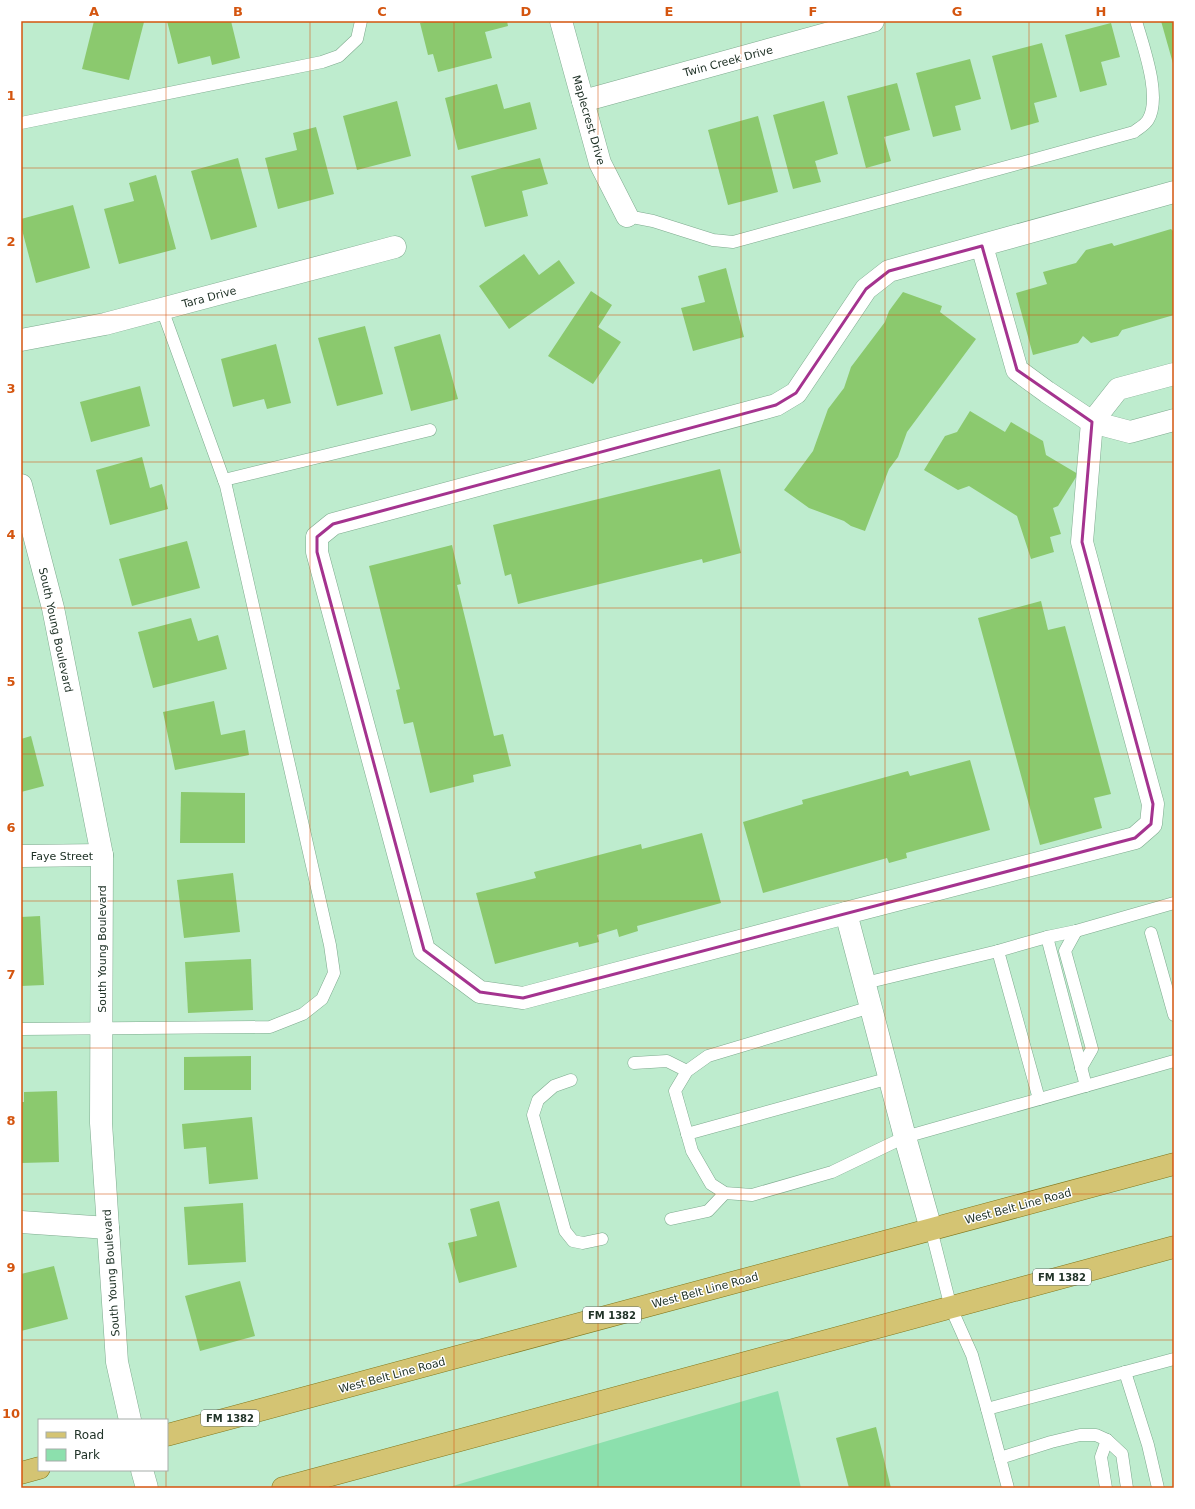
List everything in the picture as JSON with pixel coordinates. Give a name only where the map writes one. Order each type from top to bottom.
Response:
[{"type":"main road","name":"West Belt Line Road","points":[[168,1435],[1174,1164]]},
{"type":"main road","name":"FM 1382","points":[[283,1488],[1174,1247]]},
{"type":"main road","points":[[21,1473],[38,1468]]},
{"type":"street","name":"Maplecrest Drive","points":[[561,21],[600,163],[626,216]]},
{"type":"street","name":"Twin Creek Drive","points":[[583,100],[872,21]]},
{"type":"street","points":[[1174,192],[982,246],[889,270],[866,289],[796,393],[776,406],[333,524],[318,537],[317,552],[424,950],[480,992],[523,998],[1135,838],[1151,824],[1153,804],[1082,542],[1092,422],[1118,389],[1174,374]]},
{"type":"street","points":[[982,246],[1017,370],[1092,422],[1130,432],[1174,420]]},
{"type":"street","name":"Tara Drive","points":[[21,340],[105,324],[395,247]]},
{"type":"street","name":"South Young Boulevard","points":[[21,485],[53,608],[102,855],[101,1123],[117,1362],[130,1419]]},
{"type":"street","name":"Faye Street","points":[[21,856],[102,855]]},
{"type":"street","points":[[846,913],[931,1230]]},
{"type":"street","points":[[21,1222],[108,1228]]},
{"type":"street","points":[[142,1471],[146,1488]]},
{"type":"lane","points":[[21,123],[322,62],[339,56],[357,39],[361,21]]},
{"type":"lane","points":[[626,216],[653,221],[713,240],[732,242],[1134,132],[1148,120],[1153,99],[1152,82],[1136,21]]},
{"type":"lane","points":[[21,1029],[270,1026],[303,1014],[322,999],[334,973],[330,945],[224,480],[162,309]]},
{"type":"lane","points":[[224,480],[430,430]]},
{"type":"lane","points":[[865,983],[1076,931],[1174,903]]},
{"type":"lane","points":[[1076,931],[1064,951],[1092,1049],[1081,1068]]},
{"type":"lane","points":[[1151,933],[1174,1015]]},
{"type":"lane","points":[[1047,937],[1086,1086]]},
{"type":"lane","points":[[998,951],[1038,1099]]},
{"type":"lane","points":[[871,1007],[708,1056],[687,1071],[675,1091],[692,1151],[711,1184],[725,1193],[752,1196],[832,1172],[905,1137],[1174,1061]]},
{"type":"lane","points":[[634,1063],[667,1061],[687,1071]]},
{"type":"lane","points":[[688,1134],[890,1078]]},
{"type":"lane","points":[[571,1080],[554,1086],[538,1100],[533,1115],[565,1231],[573,1241],[582,1243],[602,1239]]},
{"type":"lane","points":[[671,1219],[708,1211],[725,1193]]},
{"type":"lane","points":[[931,1230],[951,1308],[972,1355],[1008,1488]]},
{"type":"lane","points":[[987,1409],[1174,1359]]},
{"type":"lane","points":[[1125,1372],[1148,1445],[1158,1488]]},
{"type":"lane","points":[[1000,1458],[1051,1442],[1080,1435],[1096,1435],[1107,1440],[1122,1454],[1127,1488]]},
{"type":"lane","points":[[1106,1488],[1101,1457],[1107,1440]]},
{"type":"highlighted area","points":[[982,246],[1017,370],[1092,422],[1082,542],[1153,804],[1151,824],[1135,838],[523,998],[480,992],[424,950],[317,552],[317,537],[333,524],[776,405],[796,393],[866,289],[889,271]]},
{"type":"green space","points":[[778,1391],[801,1488],[446,1488]]},
{"type":"building","points":[[94,21],[144,22],[129,80],[82,69]]},
{"type":"building","points":[[167,21],[231,21],[240,58],[212,65],[210,56],[178,64]]},
{"type":"building","points":[[429,21],[507,21],[508,26],[485,32],[492,58],[438,72],[433,54],[428,55],[420,23]]},
{"type":"building","points":[[1161,21],[1174,21],[1174,67]]},
{"type":"building","points":[[1111,23],[1120,57],[1101,62],[1107,85],[1080,92],[1065,35]]},
{"type":"building","points":[[1042,43],[1057,97],[1034,103],[1039,122],[1011,130],[992,56]]},
{"type":"building","points":[[970,59],[981,99],[955,106],[961,130],[933,137],[916,73]]},
{"type":"building","points":[[897,83],[910,130],[884,137],[891,161],[866,168],[847,96]]},
{"type":"building","points":[[497,84],[504,109],[530,102],[537,129],[458,150],[445,98]]},
{"type":"building","points":[[397,101],[411,156],[357,170],[343,116]]},
{"type":"building","points":[[824,101],[838,154],[815,161],[821,182],[793,189],[773,115]]},
{"type":"building","points":[[758,116],[778,192],[728,205],[708,130]]},
{"type":"building","points":[[316,127],[334,194],[278,209],[265,158],[297,150],[293,133]]},
{"type":"building","points":[[238,158],[257,227],[211,240],[191,171]]},
{"type":"building","points":[[540,158],[548,184],[522,191],[528,216],[485,227],[471,176]]},
{"type":"building","points":[[156,175],[176,249],[119,264],[104,209],[134,201],[129,183]]},
{"type":"building","points":[[73,205],[90,268],[36,283],[21,226],[21,219]]},
{"type":"building","points":[[1171,229],[1174,232],[1174,315],[1122,330],[1118,336],[1091,343],[1083,336],[1078,343],[1033,355],[1016,293],[1047,284],[1043,272],[1076,263],[1086,250],[1112,243],[1114,246]]},
{"type":"building","points":[[524,254],[539,275],[559,260],[575,283],[509,329],[479,286]]},
{"type":"building","points":[[726,268],[744,337],[693,351],[681,308],[705,302],[698,276]]},
{"type":"building","points":[[591,291],[612,305],[598,327],[621,342],[593,384],[548,356]]},
{"type":"building","points":[[903,292],[942,306],[940,312],[976,339],[907,432],[898,457],[889,469],[865,531],[851,526],[844,521],[809,508],[784,490],[813,451],[828,409],[844,388],[851,367],[885,322],[889,311]]},
{"type":"building","points":[[365,326],[383,394],[337,406],[318,338]]},
{"type":"building","points":[[440,334],[458,399],[411,411],[394,347]]},
{"type":"building","points":[[276,344],[291,403],[267,409],[264,399],[233,407],[221,359]]},
{"type":"building","points":[[140,386],[150,426],[91,442],[80,402]]},
{"type":"building","points":[[970,411],[1005,432],[1011,422],[1043,441],[1046,455],[1078,474],[1058,506],[1053,508],[1061,534],[1050,537],[1054,552],[1031,559],[1017,516],[969,486],[958,490],[924,470],[945,436],[957,432]]},
{"type":"building","points":[[142,457],[150,488],[162,484],[168,509],[110,525],[96,470]]},
{"type":"building","points":[[720,469],[741,553],[703,563],[702,559],[518,604],[511,574],[505,576],[493,525]]},
{"type":"building","points":[[187,541],[200,588],[132,606],[119,559]]},
{"type":"building","points":[[452,545],[461,584],[457,585],[494,736],[503,734],[511,766],[473,775],[474,782],[430,793],[413,722],[404,724],[396,690],[400,689],[369,566]]},
{"type":"building","points":[[1041,601],[1048,630],[1065,626],[1111,794],[1094,798],[1102,828],[1040,845],[978,618]]},
{"type":"building","points":[[191,618],[198,641],[218,635],[227,669],[153,688],[138,632]]},
{"type":"building","points":[[214,701],[221,735],[245,730],[249,755],[175,770],[163,712]]},
{"type":"building","points":[[31,736],[44,786],[21,792],[21,739]]},
{"type":"building","points":[[970,760],[990,830],[906,853],[907,858],[889,863],[887,858],[763,893],[743,822],[803,804],[802,800],[908,771],[910,776]]},
{"type":"building","points":[[181,792],[245,793],[245,843],[180,843]]},
{"type":"building","points":[[702,833],[721,903],[637,926],[638,931],[619,937],[617,929],[597,935],[599,942],[579,947],[578,942],[495,964],[476,893],[536,878],[534,872],[641,844],[642,849]]},
{"type":"building","points":[[233,873],[240,932],[184,938],[177,880]]},
{"type":"building","points":[[40,916],[44,985],[21,986],[21,917]]},
{"type":"building","points":[[251,959],[253,1010],[188,1013],[185,962]]},
{"type":"building","points":[[251,1056],[251,1090],[184,1090],[184,1057]]},
{"type":"building","points":[[57,1091],[59,1162],[21,1163],[21,1102],[24,1102],[24,1092]]},
{"type":"building","points":[[252,1117],[258,1179],[209,1184],[206,1147],[184,1149],[182,1124]]},
{"type":"building","points":[[499,1201],[517,1267],[459,1283],[448,1243],[477,1236],[470,1209]]},
{"type":"building","points":[[243,1203],[246,1262],[188,1265],[184,1207]]},
{"type":"building","points":[[54,1266],[68,1319],[21,1331],[21,1274]]},
{"type":"building","points":[[240,1281],[255,1336],[200,1351],[185,1296]]},
{"type":"building","points":[[876,1427],[891,1488],[849,1488],[836,1438]]}]
